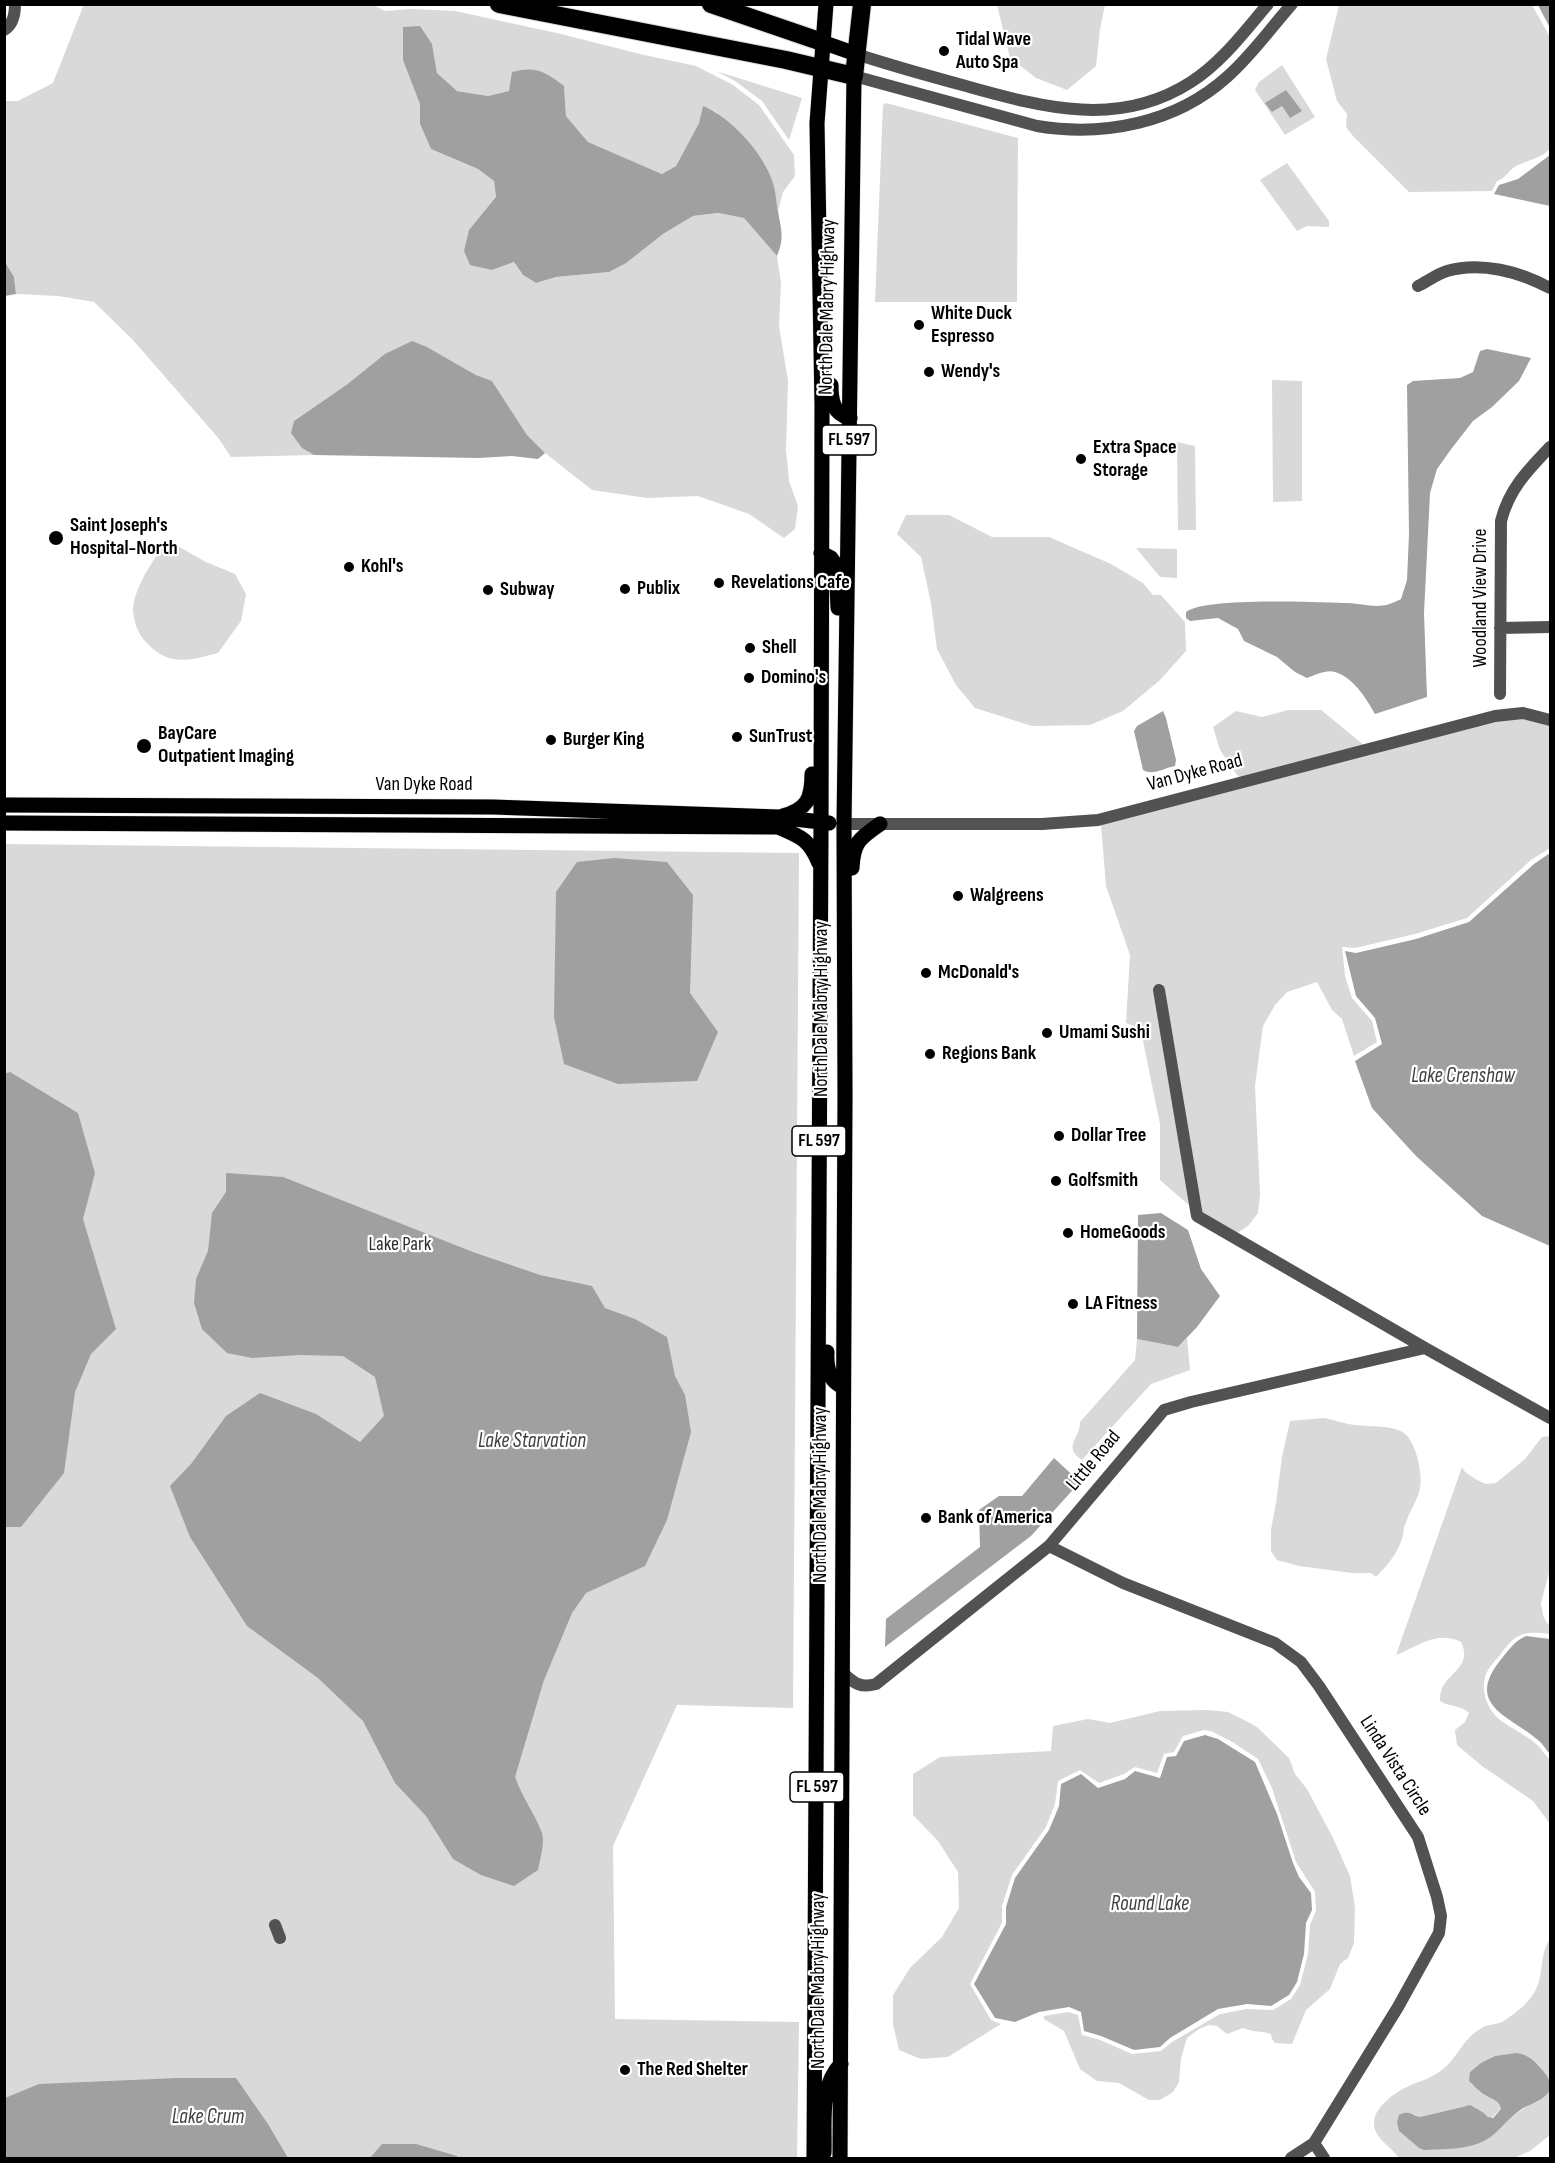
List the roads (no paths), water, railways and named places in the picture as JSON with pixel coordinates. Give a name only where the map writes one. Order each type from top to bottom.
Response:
[{"type":"highway","points":[[499,4],[854,76]]},
{"type":"highway","points":[[711,4],[822,42]]},
{"type":"highway","name":"North Dale Mabry Highway","points":[[854,76],[862,4]]},
{"type":"main road","name":"North Dale Mabry Highway","points":[[814,2158],[821,866],[817,123],[826,4]]},
{"type":"main road","points":[[822,42],[856,54]]},
{"type":"main road","name":"North Dale Mabry Highway","points":[[842,2155],[844,824],[854,76]]},
{"type":"main road","points":[[819,218],[826,237],[831,399],[840,413],[850,418]]},
{"type":"main road","points":[[821,553],[831,558],[836,565],[840,676],[846,694]]},
{"type":"main road","points":[[821,601],[813,666],[810,796],[796,812],[778,822],[807,841],[821,866]]},
{"type":"main road","name":"Van Dyke Road","points":[[4,805],[494,807],[844,824]]},
{"type":"main road","points":[[285,824],[357,817],[480,815],[494,807]]},
{"type":"main road","name":"Van Dyke Road","points":[[4,823],[778,822]]},
{"type":"main road","points":[[818,1415],[843,1380],[850,1352],[852,857],[859,840],[880,824]]},
{"type":"main road","points":[[819,1221],[827,1243],[826,1362],[835,1382],[843,1380]]},
{"type":"main road","points":[[823,2158],[826,2088],[832,2074],[841,2064]]},
{"type":"street","points":[[4,30],[9,27],[15,15],[15,4]]},
{"type":"street","points":[[856,54],[1041,106],[1083,111],[1110,109],[1152,100],[1191,81],[1218,61],[1268,4]]},
{"type":"street","points":[[854,76],[1037,126],[1088,130],[1127,126],[1185,106],[1219,84],[1237,68],[1292,4]]},
{"type":"street","points":[[1418,286],[1445,272],[1479,267],[1522,276],[1551,288]]},
{"type":"street","name":"Woodland View Drive","points":[[1500,694],[1500,536],[1504,509],[1516,484],[1551,447]]},
{"type":"street","points":[[1500,627],[1551,627]]},
{"type":"street","name":"Van Dyke Road","points":[[844,824],[1042,824],[1098,820],[1495,716],[1523,713],[1551,720]]},
{"type":"street","points":[[94,805],[95,824]]},
{"type":"street","points":[[1159,990],[1197,1216],[1551,1418]]},
{"type":"street","name":"Little Road","points":[[844,1674],[854,1683],[865,1687],[876,1684],[1049,1546],[1164,1410],[1425,1348]]},
{"type":"street","name":"Linda Vista Circle","points":[[1049,1546],[1123,1583],[1275,1643],[1301,1662],[1418,1837],[1441,1916],[1438,1933],[1398,2007],[1314,2143]]},
{"type":"street","points":[[275,1925],[280,1938]]},
{"type":"street","points":[[1291,2158],[1314,2143],[1324,2158]]},
{"type":"water","points":[[1538,5],[1550,5],[1550,28]]},
{"type":"water","points":[[420,26],[432,44],[437,73],[457,91],[488,96],[509,91],[512,72],[540,71],[564,86],[566,116],[588,142],[662,174],[676,166],[699,123],[703,106],[725,119],[746,138],[769,172],[775,190],[782,234],[777,256],[744,218],[718,213],[693,216],[663,234],[626,263],[609,272],[556,277],[536,283],[523,275],[514,262],[492,270],[470,265],[464,251],[469,230],[496,197],[494,181],[478,169],[431,149],[420,124],[420,104],[403,60],[403,27]]},
{"type":"water","points":[[1286,90],[1302,111],[1290,118],[1282,106],[1272,112],[1265,103]]},
{"type":"water","points":[[1550,155],[1550,206],[1494,194],[1499,185],[1518,179]]},
{"type":"water","points":[[5,262],[14,277],[16,294],[5,296]]},
{"type":"water","points":[[412,341],[492,381],[527,435],[545,453],[538,459],[512,456],[479,458],[314,455],[302,448],[291,433],[294,421],[349,383],[385,354]]},
{"type":"water","points":[[1487,349],[1531,358],[1519,381],[1492,407],[1473,421],[1437,469],[1430,493],[1424,613],[1427,697],[1375,714],[1359,689],[1342,675],[1328,671],[1307,678],[1295,672],[1277,657],[1244,641],[1238,629],[1218,618],[1190,621],[1186,618],[1186,612],[1197,607],[1237,602],[1288,601],[1381,606],[1401,599],[1407,580],[1409,534],[1407,385],[1413,381],[1460,378],[1473,372],[1480,351]]},
{"type":"water","points":[[1163,711],[1176,760],[1175,766],[1147,772],[1143,770],[1134,731],[1137,726]]},
{"type":"water","name":"Lake Crenshaw","points":[[1550,853],[1550,1246],[1482,1216],[1416,1156],[1372,1108],[1355,1061],[1382,1044],[1375,1018],[1356,996],[1345,951],[1356,953],[1416,939],[1469,922],[1534,864]]},
{"type":"water","points":[[614,858],[667,862],[693,895],[690,993],[718,1032],[697,1081],[618,1084],[564,1064],[554,1017],[556,892],[577,862]]},
{"type":"water","points":[[10,1072],[78,1113],[95,1173],[83,1219],[116,1329],[91,1354],[75,1392],[64,1473],[21,1527],[4,1527],[4,1074]]},
{"type":"water","name":"Lake Starvation","points":[[226,1173],[283,1177],[473,1252],[540,1275],[592,1286],[605,1308],[635,1319],[667,1337],[675,1376],[685,1395],[691,1432],[667,1520],[645,1566],[586,1593],[572,1613],[544,1680],[515,1777],[539,1826],[543,1842],[538,1870],[514,1886],[481,1875],[453,1859],[426,1816],[395,1783],[363,1721],[318,1678],[247,1626],[190,1537],[170,1486],[191,1464],[226,1416],[260,1393],[316,1414],[360,1442],[384,1416],[375,1377],[343,1356],[299,1355],[252,1358],[227,1353],[202,1329],[194,1303],[196,1279],[208,1251],[212,1213],[226,1192]]},
{"type":"water","points":[[1161,1213],[1188,1230],[1201,1269],[1220,1296],[1197,1327],[1178,1347],[1137,1339],[1138,1215]]},
{"type":"water","points":[[1054,1458],[1080,1482],[1031,1536],[885,1647],[886,1619],[980,1547],[979,1510],[999,1496],[1022,1496]]},
{"type":"water","points":[[1526,1636],[1550,1639],[1550,1754],[1538,1740],[1496,1709],[1487,1690],[1490,1677],[1499,1662],[1514,1644]]},
{"type":"water","name":"Round Lake","points":[[1205,1735],[1218,1739],[1255,1762],[1277,1814],[1293,1863],[1299,1877],[1311,1893],[1312,1910],[1306,1923],[1304,1954],[1297,1982],[1289,1995],[1271,2006],[1247,2004],[1218,2009],[1170,2038],[1160,2047],[1134,2050],[1084,2031],[1081,2012],[1069,2007],[1039,2012],[1015,2022],[995,2018],[974,1984],[1006,1924],[1006,1907],[1015,1878],[1049,1830],[1059,1806],[1061,1784],[1081,1774],[1098,1788],[1125,1779],[1135,1771],[1160,1778],[1167,1757],[1176,1756],[1184,1741]]},
{"type":"water","points":[[1515,2053],[1525,2055],[1537,2063],[1548,2077],[1551,2087],[1544,2097],[1514,2115],[1489,2138],[1462,2148],[1424,2150],[1399,2131],[1397,2122],[1399,2115],[1405,2113],[1420,2117],[1470,2105],[1493,2118],[1501,2109],[1500,2106],[1497,2101],[1483,2094],[1469,2081],[1470,2072],[1495,2056]]},
{"type":"water","name":"Lake Crum","points":[[236,2078],[288,2158],[5,2158],[5,2098],[39,2084]]},
{"type":"water","points":[[382,2144],[416,2144],[458,2158],[370,2158]]},
{"type":"place","name":"Tidal Wave Auto Spa","points":[[944,51]]},
{"type":"place","name":"White Duck Espresso","points":[[919,325]]},
{"type":"place","name":"Wendy's","points":[[929,372]]},
{"type":"place","name":"Extra Space Storage","points":[[1081,459]]},
{"type":"place","name":"Saint Joseph's Hospital-North","points":[[56,538]]},
{"type":"place","name":"Kohl's","points":[[349,567]]},
{"type":"place","name":"Revelations Cafe","points":[[719,583]]},
{"type":"place","name":"Publix","points":[[625,589]]},
{"type":"place","name":"Subway","points":[[488,590]]},
{"type":"place","name":"Shell","points":[[750,648]]},
{"type":"place","name":"Domino's","points":[[749,678]]},
{"type":"place","name":"SunTrust","points":[[737,737]]},
{"type":"place","name":"Burger King","points":[[551,740]]},
{"type":"place","name":"BayCare Outpatient Imaging","points":[[144,746]]},
{"type":"place","name":"Walgreens","points":[[958,896]]},
{"type":"place","name":"McDonald's","points":[[926,973]]},
{"type":"place","name":"Umami Sushi","points":[[1047,1033]]},
{"type":"place","name":"Regions Bank","points":[[930,1054]]},
{"type":"place","name":"Dollar Tree","points":[[1059,1136]]},
{"type":"place","name":"Golfsmith","points":[[1056,1181]]},
{"type":"place","name":"HomeGoods","points":[[1068,1233]]},
{"type":"place","name":"LA Fitness","points":[[1073,1304]]},
{"type":"place","name":"Bank of America","points":[[926,1518]]},
{"type":"place","name":"The Red Shelter","points":[[625,2070]]},
{"type":"park label","name":"Lake Park","points":[[400,1245]]}]
